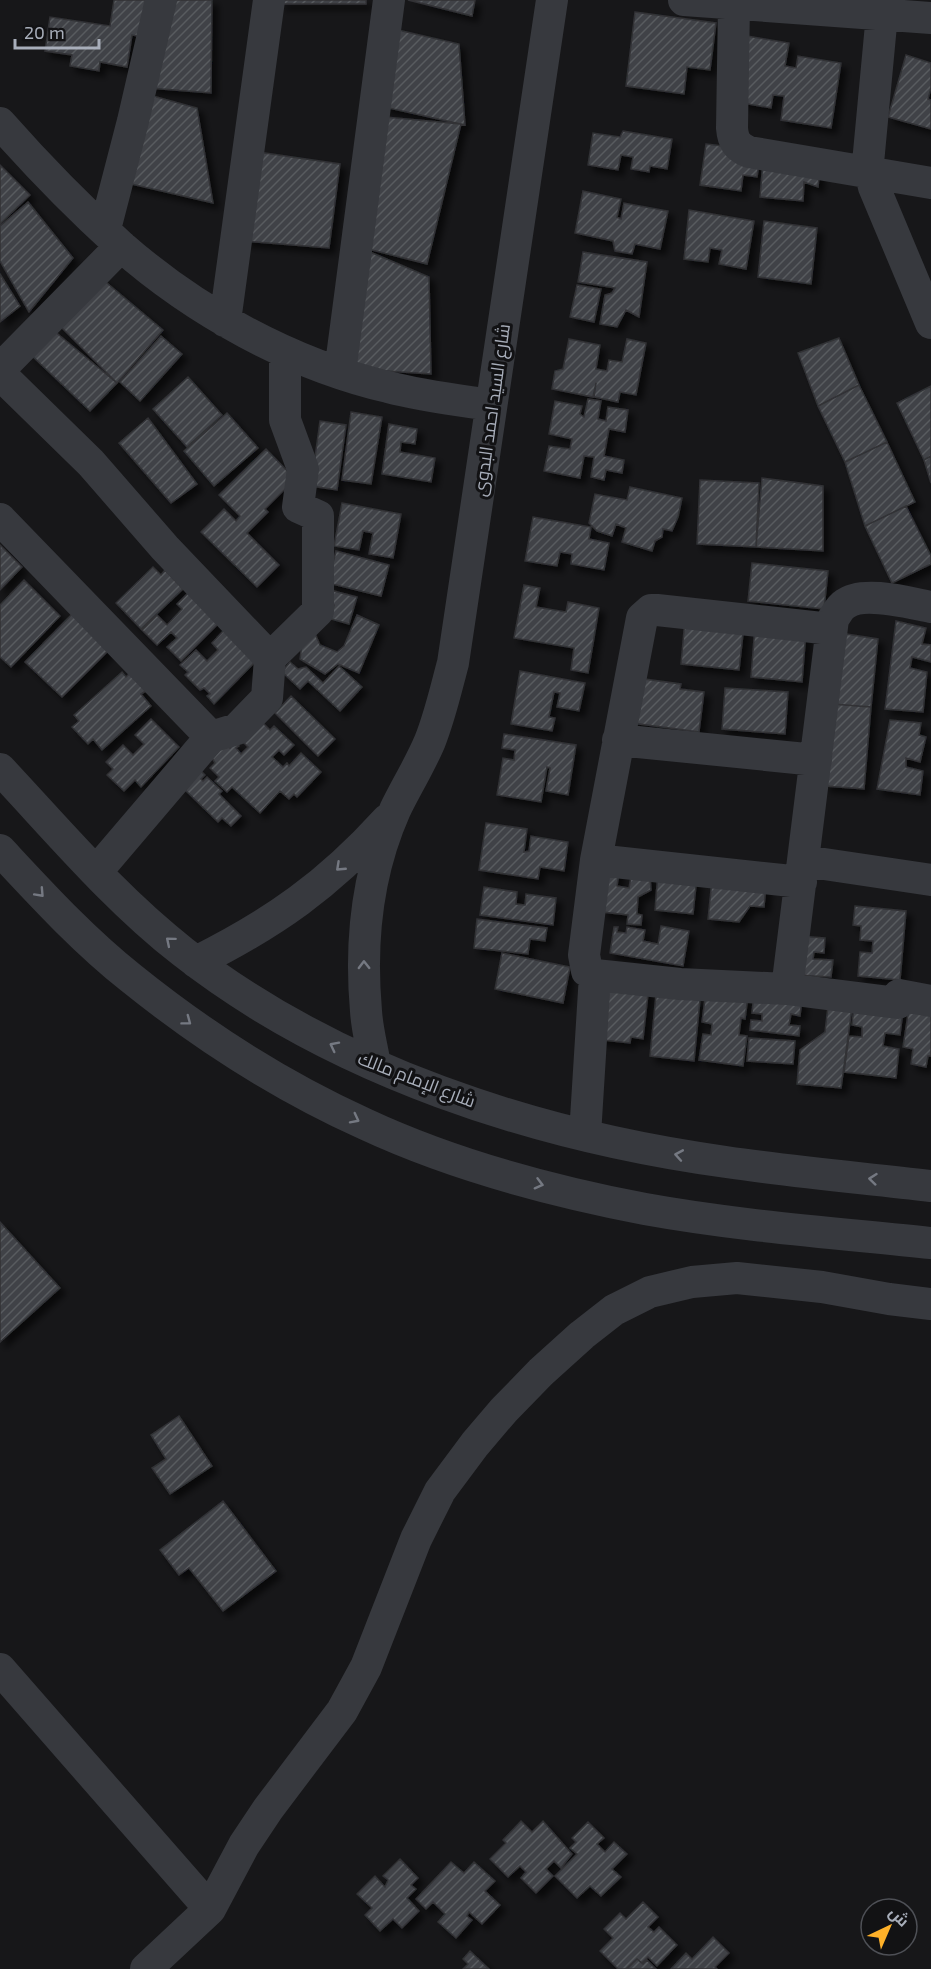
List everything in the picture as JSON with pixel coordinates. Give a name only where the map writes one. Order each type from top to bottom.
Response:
[{"type":"street","points":[[0,369],[113,238],[133,121],[161,0]]},
{"type":"street","points":[[225,321],[269,0]]},
{"type":"street","points":[[340,372],[389,0]]},
{"type":"street","name":"شارع السيد احمد البدوى","points":[[375,1065],[366,1013],[363,962],[366,920],[378,859],[395,810],[414,777],[430,740],[453,663],[552,0]]},
{"type":"street","points":[[684,0],[931,18]]},
{"type":"street","points":[[734,4],[732,128],[736,143],[749,152],[931,183]]},
{"type":"street","points":[[882,14],[868,152],[870,173],[931,322]]},
{"type":"street","points":[[6,142],[113,238],[168,283],[225,321],[285,352],[387,387],[439,398],[491,405]]},
{"type":"street","points":[[96,872],[212,737],[237,729],[267,698],[270,658],[318,611],[318,516],[298,507],[303,469],[285,420],[285,352]]},
{"type":"street","points":[[0,374],[91,462],[165,548],[270,658]]},
{"type":"street","points":[[0,519],[212,737]]},
{"type":"street","points":[[787,989],[831,629],[837,612],[846,603],[857,598],[931,607]]},
{"type":"street","points":[[831,629],[651,610],[642,618],[596,860],[584,955],[587,971],[595,975],[680,984],[787,989],[898,1003],[899,995],[931,1001]]},
{"type":"street","points":[[618,740],[816,760]]},
{"type":"street","name":"شارع الإمام مالك","points":[[0,769],[138,914],[196,962],[230,987],[287,1022],[375,1065],[464,1099],[585,1135],[726,1162],[931,1186]]},
{"type":"street","name":"شارع السيد احمد البدوى","points":[[196,962],[241,939],[284,912],[316,888],[362,848],[395,810]]},
{"type":"street","points":[[0,850],[60,915],[130,977],[204,1034],[283,1083],[366,1125],[453,1158],[517,1178],[613,1202],[711,1219],[931,1243]]},
{"type":"street","points":[[596,860],[931,880]]},
{"type":"street","points":[[585,1135],[595,975]]},
{"type":"street","points":[[146,1969],[210,1909],[244,1845],[268,1809],[342,1711],[366,1667],[416,1539],[440,1491],[504,1410],[582,1335],[614,1310],[650,1292],[692,1282],[737,1278],[822,1287],[931,1304]]},
{"type":"street","points":[[0,1669],[210,1909]]},
{"type":"building","points":[[114,0],[155,0],[149,38],[132,35],[127,67],[100,62],[99,71],[70,66],[72,55],[45,51],[50,17],[110,26]]},
{"type":"building","points":[[157,0],[212,0],[211,93],[149,88]]},
{"type":"building","points":[[281,0],[366,0],[366,4],[280,4]]},
{"type":"building","points":[[408,0],[475,0],[472,16]]},
{"type":"building","points":[[635,12],[716,23],[710,70],[687,67],[684,94],[626,86]]},
{"type":"building","points":[[385,27],[459,44],[465,125],[384,107]]},
{"type":"building","points":[[747,36],[789,43],[785,66],[796,68],[798,56],[841,63],[831,128],[781,120],[784,96],[773,95],[771,108],[737,102]]},
{"type":"building","points":[[906,55],[931,63],[931,88],[928,99],[931,100],[931,129],[888,117]]},
{"type":"building","points":[[131,90],[197,108],[213,203],[118,181]]},
{"type":"building","points":[[374,116],[461,124],[427,264],[356,246]]},
{"type":"building","points":[[623,131],[672,139],[667,169],[650,166],[649,172],[631,169],[633,157],[621,155],[618,170],[588,165],[593,133],[620,137]]},
{"type":"building","points":[[706,144],[731,147],[759,164],[757,177],[743,175],[741,191],[700,185]]},
{"type":"building","points":[[258,152],[340,164],[329,248],[244,241]]},
{"type":"building","points":[[763,162],[820,167],[818,187],[804,182],[803,201],[760,197]]},
{"type":"building","points":[[0,165],[30,195],[0,224]]},
{"type":"building","points":[[583,191],[621,199],[617,217],[621,219],[624,203],[668,211],[660,249],[635,244],[632,254],[615,251],[613,241],[575,233]]},
{"type":"building","points":[[28,202],[73,258],[29,312],[0,261],[0,226]]},
{"type":"building","points":[[689,210],[754,221],[746,269],[719,264],[722,250],[710,248],[708,262],[684,259]]},
{"type":"building","points":[[764,221],[817,228],[811,284],[758,277]]},
{"type":"building","points":[[356,246],[429,277],[431,374],[356,369]]},
{"type":"building","points":[[583,252],[647,262],[639,317],[626,310],[617,327],[600,324],[605,295],[612,293],[615,288],[578,282]]},
{"type":"building","points":[[0,274],[20,306],[0,322]]},
{"type":"building","points":[[101,278],[163,330],[117,383],[55,321]]},
{"type":"building","points":[[577,285],[601,289],[594,322],[570,317]]},
{"type":"building","points":[[53,330],[117,383],[90,411],[29,353]]},
{"type":"building","points":[[161,336],[182,354],[140,401],[120,382]]},
{"type":"building","points":[[839,338],[859,385],[818,406],[798,353]]},
{"type":"building","points":[[569,339],[600,345],[596,369],[607,371],[609,360],[622,362],[627,339],[646,343],[636,395],[620,392],[618,402],[594,397],[596,383],[593,397],[552,389],[555,371],[563,369]]},
{"type":"building","points":[[188,377],[222,415],[187,447],[153,409]]},
{"type":"building","points":[[859,385],[887,442],[845,462],[818,406]]},
{"type":"building","points":[[931,386],[931,456],[924,460],[897,403]]},
{"type":"building","points":[[588,399],[601,401],[598,419],[606,421],[608,407],[628,410],[625,432],[609,429],[604,456],[624,460],[622,473],[606,470],[604,480],[591,477],[594,457],[584,456],[580,478],[544,471],[549,446],[570,449],[572,439],[549,434],[555,401],[582,406],[580,414],[584,417]]},
{"type":"building","points":[[351,412],[382,417],[371,484],[342,480]]},
{"type":"building","points":[[227,413],[258,448],[214,486],[184,451]]},
{"type":"building","points":[[148,418],[197,484],[171,503],[119,443]]},
{"type":"building","points":[[320,421],[346,425],[337,490],[311,486]]},
{"type":"building","points":[[389,424],[417,429],[415,444],[401,442],[400,452],[435,458],[431,482],[382,474]]},
{"type":"building","points":[[887,442],[915,502],[865,526],[845,462]]},
{"type":"building","points":[[266,449],[295,479],[265,509],[268,512],[247,533],[279,565],[257,587],[201,532],[224,509],[236,521],[240,516],[219,495]]},
{"type":"building","points":[[931,456],[931,483],[924,460]]},
{"type":"building","points":[[762,478],[823,486],[823,551],[756,547]]},
{"type":"building","points":[[700,480],[759,483],[756,547],[697,544]]},
{"type":"building","points":[[630,487],[682,498],[672,531],[663,529],[662,537],[655,541],[652,551],[622,542],[626,528],[616,524],[612,536],[597,531],[589,523],[595,494],[627,500]]},
{"type":"building","points":[[342,503],[401,514],[393,558],[369,554],[373,533],[363,531],[359,550],[334,546]]},
{"type":"building","points":[[906,506],[931,556],[931,564],[892,583],[865,526]]},
{"type":"building","points":[[533,517],[591,527],[589,539],[609,543],[604,570],[571,564],[572,554],[560,552],[557,566],[525,561]]},
{"type":"building","points":[[0,545],[22,567],[0,590]]},
{"type":"building","points":[[336,551],[389,565],[381,596],[328,583]]},
{"type":"building","points":[[752,563],[828,571],[824,609],[748,601]]},
{"type":"building","points":[[153,567],[161,575],[165,570],[183,589],[141,629],[116,603]]},
{"type":"building","points":[[24,580],[60,616],[11,667],[0,657],[0,605]]},
{"type":"building","points":[[524,585],[540,588],[536,607],[566,612],[568,602],[599,608],[588,673],[571,670],[574,648],[514,638]]},
{"type":"building","points":[[330,590],[357,597],[349,624],[331,619],[334,605],[326,603]]},
{"type":"building","points":[[189,592],[219,623],[181,661],[167,647],[177,638],[171,632],[157,645],[142,630],[157,615],[167,625],[182,609],[177,604]]},
{"type":"building","points":[[75,611],[112,647],[62,697],[25,662]]},
{"type":"building","points":[[357,615],[379,625],[359,673],[338,664],[325,674],[300,659],[302,643],[313,629],[320,645],[337,652],[344,646]]},
{"type":"building","points":[[685,619],[744,625],[739,670],[681,664]]},
{"type":"building","points":[[896,621],[926,628],[922,644],[931,645],[931,662],[912,657],[910,668],[927,672],[923,712],[885,709]]},
{"type":"building","points":[[755,626],[806,631],[802,682],[751,677]]},
{"type":"building","points":[[224,630],[255,662],[214,704],[207,696],[210,694],[204,688],[200,690],[185,675],[188,672],[180,665],[196,650],[207,661],[218,650],[212,643]]},
{"type":"building","points":[[840,633],[878,639],[871,707],[832,704]]},
{"type":"building","points":[[290,662],[298,669],[306,667],[323,683],[339,666],[362,687],[340,711],[308,681],[300,689],[282,672]]},
{"type":"building","points":[[520,671],[585,683],[579,711],[557,707],[560,693],[554,692],[549,717],[555,718],[552,731],[511,724]]},
{"type":"building","points":[[122,672],[126,677],[130,673],[146,691],[141,694],[151,706],[102,750],[93,739],[88,744],[72,727],[79,721],[74,715]]},
{"type":"building","points":[[637,678],[681,684],[680,689],[704,692],[699,732],[632,723]]},
{"type":"building","points":[[725,688],[788,692],[785,734],[722,729]]},
{"type":"building","points":[[291,696],[335,739],[318,756],[275,713]]},
{"type":"building","points":[[832,704],[871,707],[864,789],[825,786]]},
{"type":"building","points":[[151,719],[179,747],[141,787],[135,780],[124,791],[107,775],[113,769],[106,762],[123,745],[133,755],[144,744],[135,735]]},
{"type":"building","points":[[890,720],[921,723],[919,735],[926,737],[920,762],[906,758],[906,767],[923,771],[920,795],[877,789]]},
{"type":"building","points":[[263,723],[270,730],[274,726],[294,745],[284,755],[279,750],[272,757],[283,767],[287,763],[289,766],[301,753],[321,772],[297,797],[294,794],[289,799],[280,791],[260,813],[232,787],[227,792],[215,781],[219,777],[210,768],[215,763],[212,758],[225,744],[230,748],[235,742],[241,754],[248,747],[244,743]]},
{"type":"building","points":[[504,734],[576,745],[568,795],[546,791],[550,768],[547,767],[541,802],[497,795],[503,758],[514,760],[515,750],[502,748]]},
{"type":"building","points":[[199,769],[205,775],[201,779],[203,781],[207,777],[222,791],[219,794],[241,816],[231,826],[222,818],[218,822],[181,786]]},
{"type":"building","points":[[486,823],[527,829],[524,852],[529,851],[531,836],[568,842],[564,871],[540,867],[538,879],[479,870]]},
{"type":"building","points":[[608,864],[620,866],[617,886],[629,888],[632,871],[650,874],[651,890],[638,897],[637,914],[642,915],[641,925],[627,924],[628,915],[602,912]]},
{"type":"building","points":[[658,872],[697,876],[693,914],[655,910]]},
{"type":"building","points":[[712,880],[766,885],[764,907],[750,906],[739,922],[708,919]]},
{"type":"building","points":[[484,887],[517,892],[516,904],[525,905],[526,894],[556,898],[553,925],[480,915]]},
{"type":"building","points":[[855,906],[906,911],[900,980],[858,976],[860,952],[872,953],[873,941],[860,940],[861,926],[853,925]]},
{"type":"building","points":[[477,919],[547,928],[545,941],[530,939],[528,954],[474,948]]},
{"type":"building","points":[[661,926],[689,931],[683,966],[610,953],[614,927],[618,927],[617,932],[626,933],[627,927],[645,930],[643,941],[658,944]]},
{"type":"building","points":[[798,936],[825,938],[824,953],[814,952],[813,959],[833,960],[831,977],[796,975]]},
{"type":"building","points":[[502,953],[570,967],[563,1003],[495,989]]},
{"type":"building","points":[[601,978],[649,985],[643,1039],[631,1037],[630,1043],[594,1039]]},
{"type":"building","points":[[706,991],[748,996],[745,1019],[741,1018],[739,1035],[747,1036],[743,1066],[699,1060],[703,1034],[711,1035],[712,1024],[702,1022]]},
{"type":"building","points":[[754,993],[802,999],[800,1016],[791,1014],[789,1025],[800,1026],[799,1036],[750,1030],[751,1020],[762,1021],[762,1014],[752,1013]]},
{"type":"building","points":[[656,995],[700,1000],[694,1061],[650,1056]]},
{"type":"building","points":[[828,1006],[852,1008],[841,1088],[797,1084],[800,1050],[825,1032]]},
{"type":"building","points":[[854,1006],[903,1011],[900,1035],[885,1033],[883,1046],[899,1049],[896,1078],[844,1072],[849,1036],[862,1037],[862,1027],[852,1025]]},
{"type":"building","points":[[909,1008],[931,1011],[931,1056],[928,1056],[926,1067],[911,1064],[913,1049],[903,1047]]},
{"type":"building","points":[[749,1038],[795,1041],[793,1064],[747,1061]]},
{"type":"building","points":[[0,1222],[60,1288],[0,1342]]},
{"type":"building","points":[[179,1416],[212,1466],[170,1494],[152,1468],[166,1459],[151,1435]]},
{"type":"building","points":[[223,1501],[276,1571],[223,1611],[189,1568],[179,1575],[160,1550]]},
{"type":"building","points":[[521,1821],[532,1832],[543,1821],[572,1854],[561,1868],[554,1861],[546,1869],[553,1876],[536,1893],[521,1878],[526,1872],[520,1866],[508,1877],[490,1859],[506,1843],[503,1840]]},
{"type":"building","points":[[588,1822],[604,1838],[597,1844],[605,1852],[614,1842],[627,1854],[612,1869],[621,1877],[601,1896],[590,1886],[577,1898],[555,1876],[577,1854],[570,1848],[576,1842],[572,1838]]},
{"type":"building","points":[[400,1859],[418,1878],[411,1885],[416,1889],[407,1898],[419,1911],[402,1928],[393,1919],[380,1931],[365,1915],[372,1908],[357,1894],[375,1876],[385,1887],[388,1880],[383,1876]]},
{"type":"building","points":[[451,1862],[464,1873],[474,1862],[495,1881],[485,1891],[500,1905],[482,1924],[469,1912],[467,1916],[472,1920],[456,1938],[438,1922],[445,1914],[433,1902],[426,1909],[416,1899]]},
{"type":"building","points":[[643,1902],[658,1917],[648,1927],[654,1932],[659,1927],[677,1945],[657,1966],[648,1957],[642,1963],[637,1959],[626,1969],[618,1969],[600,1951],[613,1938],[604,1929],[620,1913],[626,1919]]},
{"type":"building","points":[[713,1937],[729,1953],[715,1967],[717,1969],[671,1969],[686,1953],[692,1959]]},
{"type":"building","points":[[470,1951],[489,1969],[463,1969],[468,1964],[463,1959]]},
{"type":"building","points":[[637,1959],[643,1964],[647,1960],[656,1969],[627,1969]]}]
